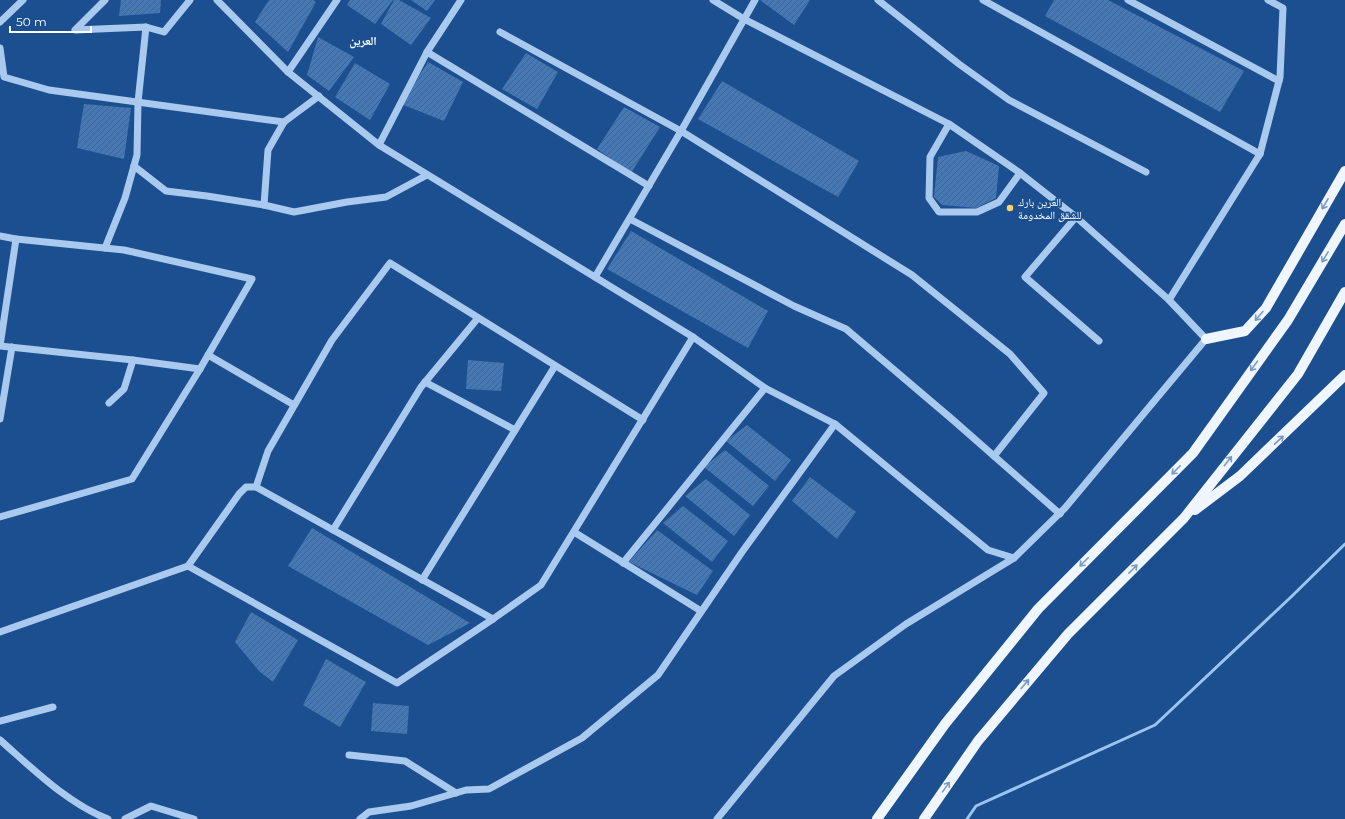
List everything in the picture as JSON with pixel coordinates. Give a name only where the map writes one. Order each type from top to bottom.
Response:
[{"type":"main road","points":[[1206,339],[1245,331],[1266,308],[1345,171]]},
{"type":"main road","points":[[877,819],[945,724],[1038,609],[1192,453],[1288,320],[1345,224]]},
{"type":"main road","points":[[924,819],[978,741],[1068,634],[1184,518],[1298,374],[1345,292]]},
{"type":"main road","points":[[1184,518],[1240,476],[1345,376]]},
{"type":"street","points":[[0,22],[23,0]]},
{"type":"street","points":[[105,0],[76,30],[146,27],[164,32],[190,0]]},
{"type":"street","points":[[217,0],[288,72],[379,145],[693,337],[765,388],[835,424],[988,550],[1014,558]]},
{"type":"street","points":[[288,72],[337,0]]},
{"type":"street","points":[[379,145],[427,52],[461,0]]},
{"type":"street","points":[[713,0],[744,19],[949,124],[1020,173],[1076,217],[1169,300],[1206,339],[1060,514],[1014,558],[906,624],[834,676],[717,819]]},
{"type":"street","points":[[595,277],[681,131],[755,0]]},
{"type":"street","points":[[878,0],[958,64],[1009,100],[1146,172]]},
{"type":"street","points":[[983,0],[1260,154]]},
{"type":"street","points":[[1128,0],[1279,81]]},
{"type":"street","points":[[1169,300],[1260,154],[1279,81],[1283,8],[1268,0]]},
{"type":"street","points":[[105,248],[125,198],[137,155],[138,102],[146,27]]},
{"type":"street","points":[[500,32],[681,131],[912,275],[1010,354],[1044,393],[994,456]]},
{"type":"street","points":[[0,48],[4,77],[49,90],[284,122]]},
{"type":"street","points":[[427,52],[649,186]]},
{"type":"street","points":[[264,205],[268,150],[284,122],[319,96]]},
{"type":"street","points":[[949,124],[930,157],[929,198],[939,212],[976,212],[999,202],[1020,173]]},
{"type":"street","points":[[134,166],[166,191],[264,205],[294,212],[347,202],[386,197],[427,174]]},
{"type":"street","points":[[1076,217],[1025,277],[1099,341]]},
{"type":"street","points":[[630,218],[794,306],[846,329],[1060,514]]},
{"type":"street","points":[[0,236],[124,250],[252,279],[200,369],[132,479],[0,517]]},
{"type":"street","points":[[16,239],[0,346],[133,360],[200,369]]},
{"type":"street","points":[[256,487],[268,451],[332,340],[390,263],[643,420]]},
{"type":"street","points":[[334,530],[421,387],[478,318]]},
{"type":"street","points":[[188,566],[397,683],[493,619],[541,584],[693,337]]},
{"type":"street","points":[[0,419],[12,347]]},
{"type":"street","points":[[208,355],[294,406]]},
{"type":"street","points":[[109,403],[124,389],[133,360]]},
{"type":"street","points":[[422,580],[555,366]]},
{"type":"street","points":[[425,382],[515,430]]},
{"type":"street","points":[[623,563],[765,388]]},
{"type":"street","points":[[360,819],[370,812],[411,806],[466,790],[489,789],[582,738],[658,675],[742,552],[835,424]]},
{"type":"street","points":[[0,632],[188,566],[239,494],[246,487],[256,487],[493,619]]},
{"type":"street","points":[[574,532],[701,612]]},
{"type":"street","points":[[0,721],[53,707]]},
{"type":"street","points":[[0,740],[50,783],[93,813],[108,819]]},
{"type":"street","points":[[349,755],[405,761],[456,793]]},
{"type":"street","points":[[125,819],[151,806],[194,819]]},
{"type":"building","points":[[121,0],[161,0],[160,13],[119,16]]},
{"type":"building","points":[[269,0],[313,0],[316,2],[288,52],[255,22]]},
{"type":"building","points":[[350,0],[393,0],[375,24],[347,5]]},
{"type":"building","points":[[394,0],[399,0],[431,18],[411,45],[381,24]]},
{"type":"building","points":[[411,0],[435,0],[427,11]]},
{"type":"building","points":[[760,0],[810,0],[794,25]]},
{"type":"building","points":[[1054,0],[1108,0],[1244,71],[1220,112],[1045,16]]},
{"type":"building","points":[[318,37],[354,57],[329,91],[307,75]]},
{"type":"building","points":[[526,53],[558,72],[537,109],[502,89]]},
{"type":"building","points":[[428,62],[463,82],[444,121],[401,104]]},
{"type":"building","points":[[355,63],[390,84],[370,120],[335,97]]},
{"type":"building","points":[[722,81],[859,161],[838,197],[698,119]]},
{"type":"building","points":[[84,104],[131,108],[124,159],[77,148]]},
{"type":"building","points":[[624,107],[660,127],[631,173],[597,149]]},
{"type":"building","points":[[966,151],[999,166],[996,198],[976,208],[942,205],[934,197],[938,157]]},
{"type":"building","points":[[631,231],[768,311],[748,348],[607,269]]},
{"type":"building","points":[[468,360],[504,363],[501,391],[466,389]]},
{"type":"building","points":[[747,425],[791,460],[775,481],[726,441]]},
{"type":"building","points":[[725,450],[769,486],[753,506],[704,467]]},
{"type":"building","points":[[810,477],[856,512],[837,539],[792,501]]},
{"type":"building","points":[[706,479],[750,515],[734,536],[685,496]]},
{"type":"building","points":[[683,506],[728,541],[712,562],[663,523]]},
{"type":"building","points":[[312,528],[470,623],[428,645],[288,566]]},
{"type":"building","points":[[657,530],[713,571],[697,595],[629,562]]},
{"type":"building","points":[[251,612],[298,640],[273,682],[259,671],[235,642]]},
{"type":"building","points":[[326,659],[366,682],[340,727],[303,705]]},
{"type":"building","points":[[373,703],[409,706],[407,734],[371,731]]},
{"type":"waterway","points":[[967,819],[976,806],[1155,725],[1345,544]]},
{"type":"place","name":"العرين بارك للشقق المخدومة","points":[[1010,208]]},
{"type":"district","name":"العرين","points":[[363,40]]}]
